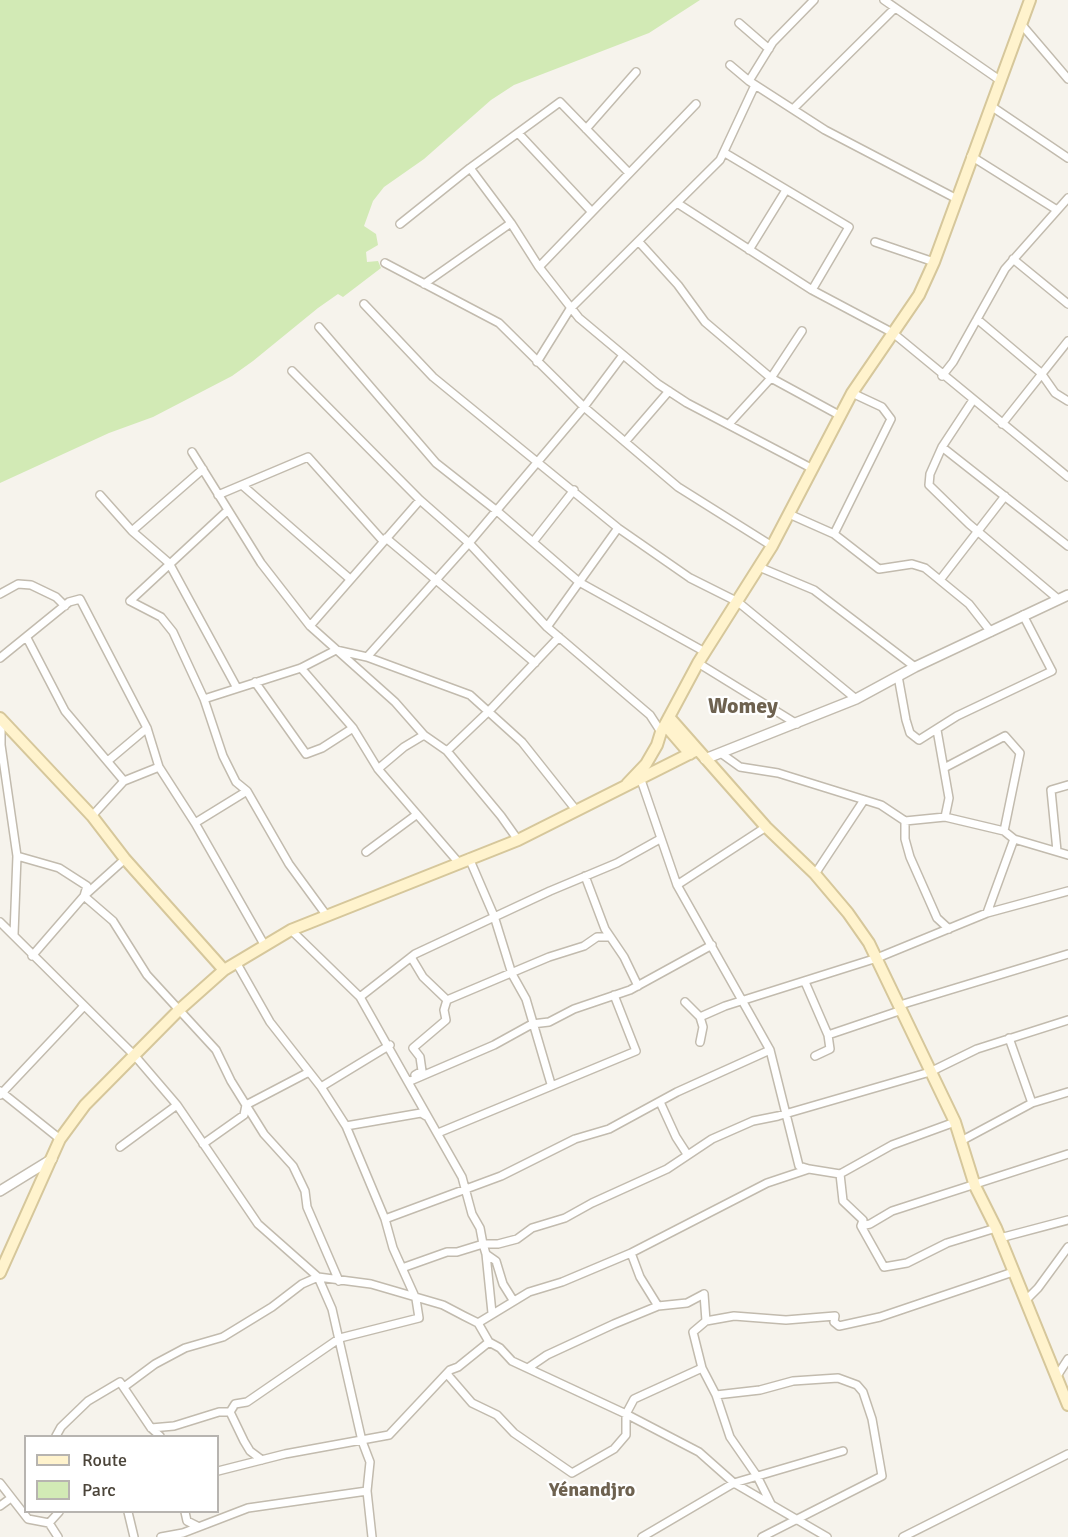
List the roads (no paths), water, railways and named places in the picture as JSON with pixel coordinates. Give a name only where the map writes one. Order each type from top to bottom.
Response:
[{"type":"main road","points":[[627,784],[645,764],[657,745],[698,663],[772,546],[852,393],[919,295],[934,262],[1030,0]]},
{"type":"main road","points":[[0,718],[92,816],[125,859],[224,970]]},
{"type":"main road","points":[[665,725],[815,874],[849,913],[877,958],[955,1122],[975,1186],[998,1233],[1068,1405]]},
{"type":"main road","points":[[0,1273],[54,1158],[60,1139],[85,1106],[179,1010],[224,970],[291,930],[518,840],[627,784],[697,755]]},
{"type":"street","points":[[537,362],[570,309],[725,153],[752,83],[769,49],[814,0]]},
{"type":"street","points":[[884,0],[1001,81]]},
{"type":"street","points":[[793,109],[894,9]]},
{"type":"street","points":[[739,23],[769,49]]},
{"type":"street","points":[[1022,25],[1068,79]]},
{"type":"street","points":[[730,65],[752,83],[825,130],[957,199]]},
{"type":"street","points":[[586,129],[636,72]]},
{"type":"street","points":[[400,224],[470,168],[560,102],[629,173]]},
{"type":"street","points":[[538,267],[696,104]]},
{"type":"street","points":[[991,106],[1068,158]]},
{"type":"street","points":[[519,134],[591,211]]},
{"type":"street","points":[[725,153],[849,227],[812,290]]},
{"type":"street","points":[[971,156],[1057,210]]},
{"type":"street","points":[[470,168],[511,223],[538,267],[570,309],[622,354],[669,390],[811,468]]},
{"type":"street","points":[[749,250],[786,190]]},
{"type":"street","points":[[942,376],[953,362],[1013,258],[1068,198]]},
{"type":"street","points":[[677,203],[812,290],[892,333],[1068,477]]},
{"type":"street","points":[[424,284],[511,223]]},
{"type":"street","points":[[639,242],[678,285],[698,315],[771,378],[839,415]]},
{"type":"street","points":[[875,242],[934,262]]},
{"type":"street","points":[[1013,258],[1068,304]]},
{"type":"street","points":[[385,263],[499,323],[584,407],[678,487],[772,546]]},
{"type":"street","points":[[364,304],[433,377],[618,528],[690,578],[738,602],[856,699]]},
{"type":"street","points":[[977,319],[1041,373],[1055,393],[1068,401]]},
{"type":"street","points":[[319,327],[436,463],[579,582],[705,652]]},
{"type":"street","points":[[729,424],[771,378],[802,331]]},
{"type":"street","points":[[1002,424],[1068,341]]},
{"type":"street","points":[[367,657],[469,543],[584,407],[622,354]]},
{"type":"street","points":[[292,371],[420,500],[469,543],[547,627],[650,715],[665,725]]},
{"type":"street","points":[[625,442],[669,390]]},
{"type":"street","points":[[834,534],[891,419],[882,406],[852,393]]},
{"type":"street","points":[[973,400],[942,447],[930,474],[929,484],[977,531],[1058,599]]},
{"type":"street","points":[[942,447],[1068,546]]},
{"type":"street","points":[[192,452],[261,563],[310,626],[394,702],[424,735],[447,752],[518,840]]},
{"type":"street","points":[[218,495],[308,457],[384,540],[535,663]]},
{"type":"street","points":[[132,531],[203,469]]},
{"type":"street","points":[[242,484],[350,579]]},
{"type":"street","points":[[533,542],[574,490]]},
{"type":"street","points":[[100,495],[132,531],[169,563],[237,688]]},
{"type":"street","points":[[940,580],[1005,496]]},
{"type":"street","points":[[310,626],[420,500]]},
{"type":"street","points":[[227,511],[130,601],[167,622],[204,699],[223,756],[236,782],[247,791],[290,864],[327,916]]},
{"type":"street","points":[[789,514],[834,534],[879,569],[912,564],[925,568],[969,604],[991,632]]},
{"type":"street","points":[[547,627],[618,528]]},
{"type":"street","points":[[759,567],[814,590],[915,667]]},
{"type":"street","points":[[0,594],[18,584],[31,585],[56,597],[65,606]]},
{"type":"street","points":[[697,755],[722,754],[856,699],[915,667],[1068,595]]},
{"type":"street","points":[[0,658],[65,606],[76,598],[80,599],[147,728],[159,767],[195,823],[265,946]]},
{"type":"street","points":[[898,676],[900,695],[910,733],[919,740],[957,716],[1052,671],[1023,615]]},
{"type":"street","points":[[447,752],[559,637]]},
{"type":"street","points":[[27,638],[65,711],[109,760],[124,781]]},
{"type":"street","points":[[204,699],[301,668],[336,650],[367,657],[446,684],[470,695],[490,710],[522,742],[576,810]]},
{"type":"street","points":[[698,663],[797,724]]},
{"type":"street","points":[[301,668],[353,728],[378,769],[416,815],[464,860],[494,916],[512,974],[526,999],[551,1084]]},
{"type":"street","points":[[255,682],[306,754],[322,748],[353,728]]},
{"type":"street","points":[[0,718],[1,745],[17,856],[14,934]]},
{"type":"street","points":[[109,760],[147,728]]},
{"type":"street","points":[[937,730],[949,798],[945,817]]},
{"type":"street","points":[[378,769],[404,747],[424,735]]},
{"type":"street","points":[[944,768],[1005,736],[1020,753],[1004,831]]},
{"type":"street","points":[[722,754],[740,767],[778,772],[881,805],[905,821],[945,817],[1004,831],[1014,839],[1068,855]]},
{"type":"street","points":[[92,816],[124,781],[159,767]]},
{"type":"street","points":[[641,780],[677,885],[735,984],[741,1002],[770,1050],[799,1166],[840,1174],[892,1146],[955,1122]]},
{"type":"street","points":[[1057,851],[1051,790],[1068,785]]},
{"type":"street","points":[[195,823],[247,791]]},
{"type":"street","points":[[815,874],[864,800]]},
{"type":"street","points":[[366,852],[416,815]]},
{"type":"street","points":[[905,821],[905,839],[910,857],[937,918],[949,929]]},
{"type":"street","points":[[677,885],[766,827]]},
{"type":"street","points":[[360,997],[411,957],[660,839]]},
{"type":"street","points":[[987,913],[1014,839]]},
{"type":"street","points":[[17,856],[59,868],[87,886],[84,896]]},
{"type":"street","points":[[32,956],[84,896],[125,859]]},
{"type":"street","points":[[585,876],[610,937],[624,957],[638,986]]},
{"type":"street","points":[[700,1017],[877,958],[987,913],[1068,891]]},
{"type":"street","points":[[84,896],[113,921],[147,975],[216,1050],[264,1134],[293,1166],[305,1191],[307,1207],[339,1281]]},
{"type":"street","points":[[0,921],[32,956],[135,1056],[177,1106],[258,1224],[318,1277],[332,1309],[362,1441],[370,1462],[367,1491],[372,1537]]},
{"type":"street","points":[[291,930],[360,997],[390,1045],[426,1116],[462,1177],[480,1227],[486,1254],[492,1313]]},
{"type":"street","points":[[447,1000],[549,957],[584,946],[597,937],[610,937]]},
{"type":"street","points":[[407,1080],[494,1045],[532,1024],[549,1022],[574,1009],[638,986],[712,945]]},
{"type":"street","points":[[828,1035],[901,1007],[1068,954]]},
{"type":"street","points":[[411,957],[423,977],[447,1000]]},
{"type":"street","points":[[230,1412],[235,1404],[247,1402],[340,1338],[418,1318],[416,1299],[346,1126],[321,1088],[270,1022],[236,962]]},
{"type":"street","points":[[805,982],[828,1035],[830,1049],[815,1056]]},
{"type":"street","points":[[438,1133],[477,1119],[551,1084],[636,1051],[614,995]]},
{"type":"street","points":[[407,1080],[422,1071],[420,1057],[413,1048],[446,1020],[444,1016],[447,1000]]},
{"type":"street","points":[[685,1002],[700,1017],[703,1027],[700,1042]]},
{"type":"street","points":[[60,1139],[1,1093],[84,1006]]},
{"type":"street","points":[[402,1268],[447,1252],[457,1252],[483,1244],[498,1244],[517,1239],[532,1228],[565,1218],[592,1203],[667,1169],[687,1154],[753,1121],[930,1072],[977,1049],[1068,1020]]},
{"type":"street","points":[[1009,1038],[1032,1103]]},
{"type":"street","points":[[321,1088],[390,1045]]},
{"type":"street","points":[[385,1219],[501,1176],[575,1139],[609,1130],[731,1066],[770,1050]]},
{"type":"street","points":[[203,1144],[244,1114],[246,1105],[309,1072]]},
{"type":"street","points":[[961,1141],[1032,1103],[1068,1092]]},
{"type":"street","points":[[660,1102],[676,1137],[687,1154]]},
{"type":"street","points":[[120,1148],[177,1106]]},
{"type":"street","points":[[346,1126],[421,1113],[426,1116]]},
{"type":"street","points":[[861,1226],[870,1224],[892,1210],[975,1186],[1068,1154]]},
{"type":"street","points":[[0,1191],[54,1158]]},
{"type":"street","points":[[478,1323],[513,1300],[631,1253],[767,1183],[809,1169]]},
{"type":"street","points":[[840,1174],[843,1201],[862,1220],[861,1226],[881,1264],[889,1268],[947,1243],[1068,1220]]},
{"type":"street","points":[[1025,1301],[1038,1288],[1068,1247]]},
{"type":"street","points":[[631,1253],[640,1277],[658,1306]]},
{"type":"street","points":[[486,1254],[496,1261],[503,1284],[513,1300]]},
{"type":"street","points":[[771,1505],[757,1476],[730,1437],[716,1395],[702,1368],[693,1332],[705,1321],[734,1316],[786,1320],[835,1316],[834,1322],[839,1326],[880,1317],[1013,1272]]},
{"type":"street","points":[[124,1387],[155,1364],[185,1348],[223,1337],[272,1307],[302,1284],[318,1277],[371,1284],[416,1299],[443,1305],[478,1323],[489,1342],[500,1348],[512,1361],[626,1414],[699,1452],[734,1483],[827,1537]]},
{"type":"street","points":[[528,1368],[547,1355],[658,1306],[687,1303],[704,1294],[705,1321]]},
{"type":"street","points":[[219,1471],[389,1435],[447,1374],[489,1342]]},
{"type":"street","points":[[1057,1376],[1068,1359]]},
{"type":"street","points":[[447,1374],[472,1403],[497,1415],[514,1433],[572,1473],[614,1449],[626,1435],[626,1414],[634,1399],[702,1368]]},
{"type":"street","points":[[716,1395],[760,1389],[793,1381],[826,1378],[849,1380],[863,1392],[873,1419],[882,1476],[762,1537]]},
{"type":"street","points":[[57,1435],[61,1427],[88,1401],[120,1382],[158,1435]]},
{"type":"street","points":[[151,1428],[174,1426],[219,1412],[230,1412]]},
{"type":"street","points":[[230,1412],[244,1442],[250,1451],[262,1460]]},
{"type":"street","points":[[642,1537],[734,1483],[843,1451]]},
{"type":"street","points":[[903,1537],[1068,1454]]},
{"type":"street","points":[[0,1483],[28,1519],[49,1523],[58,1537]]},
{"type":"street","points":[[161,1537],[183,1533],[248,1508],[367,1491]]},
{"type":"street","points":[[0,1506],[10,1498]]},
{"type":"street","points":[[49,1523],[58,1513]]},
{"type":"street","points":[[128,1513],[135,1537]]},
{"type":"street","points":[[185,1513],[187,1521],[197,1526]]},
{"type":"district","name":"Womey","points":[[743,707]]},
{"type":"district","name":"Yénandjro","points":[[592,1491]]}]
